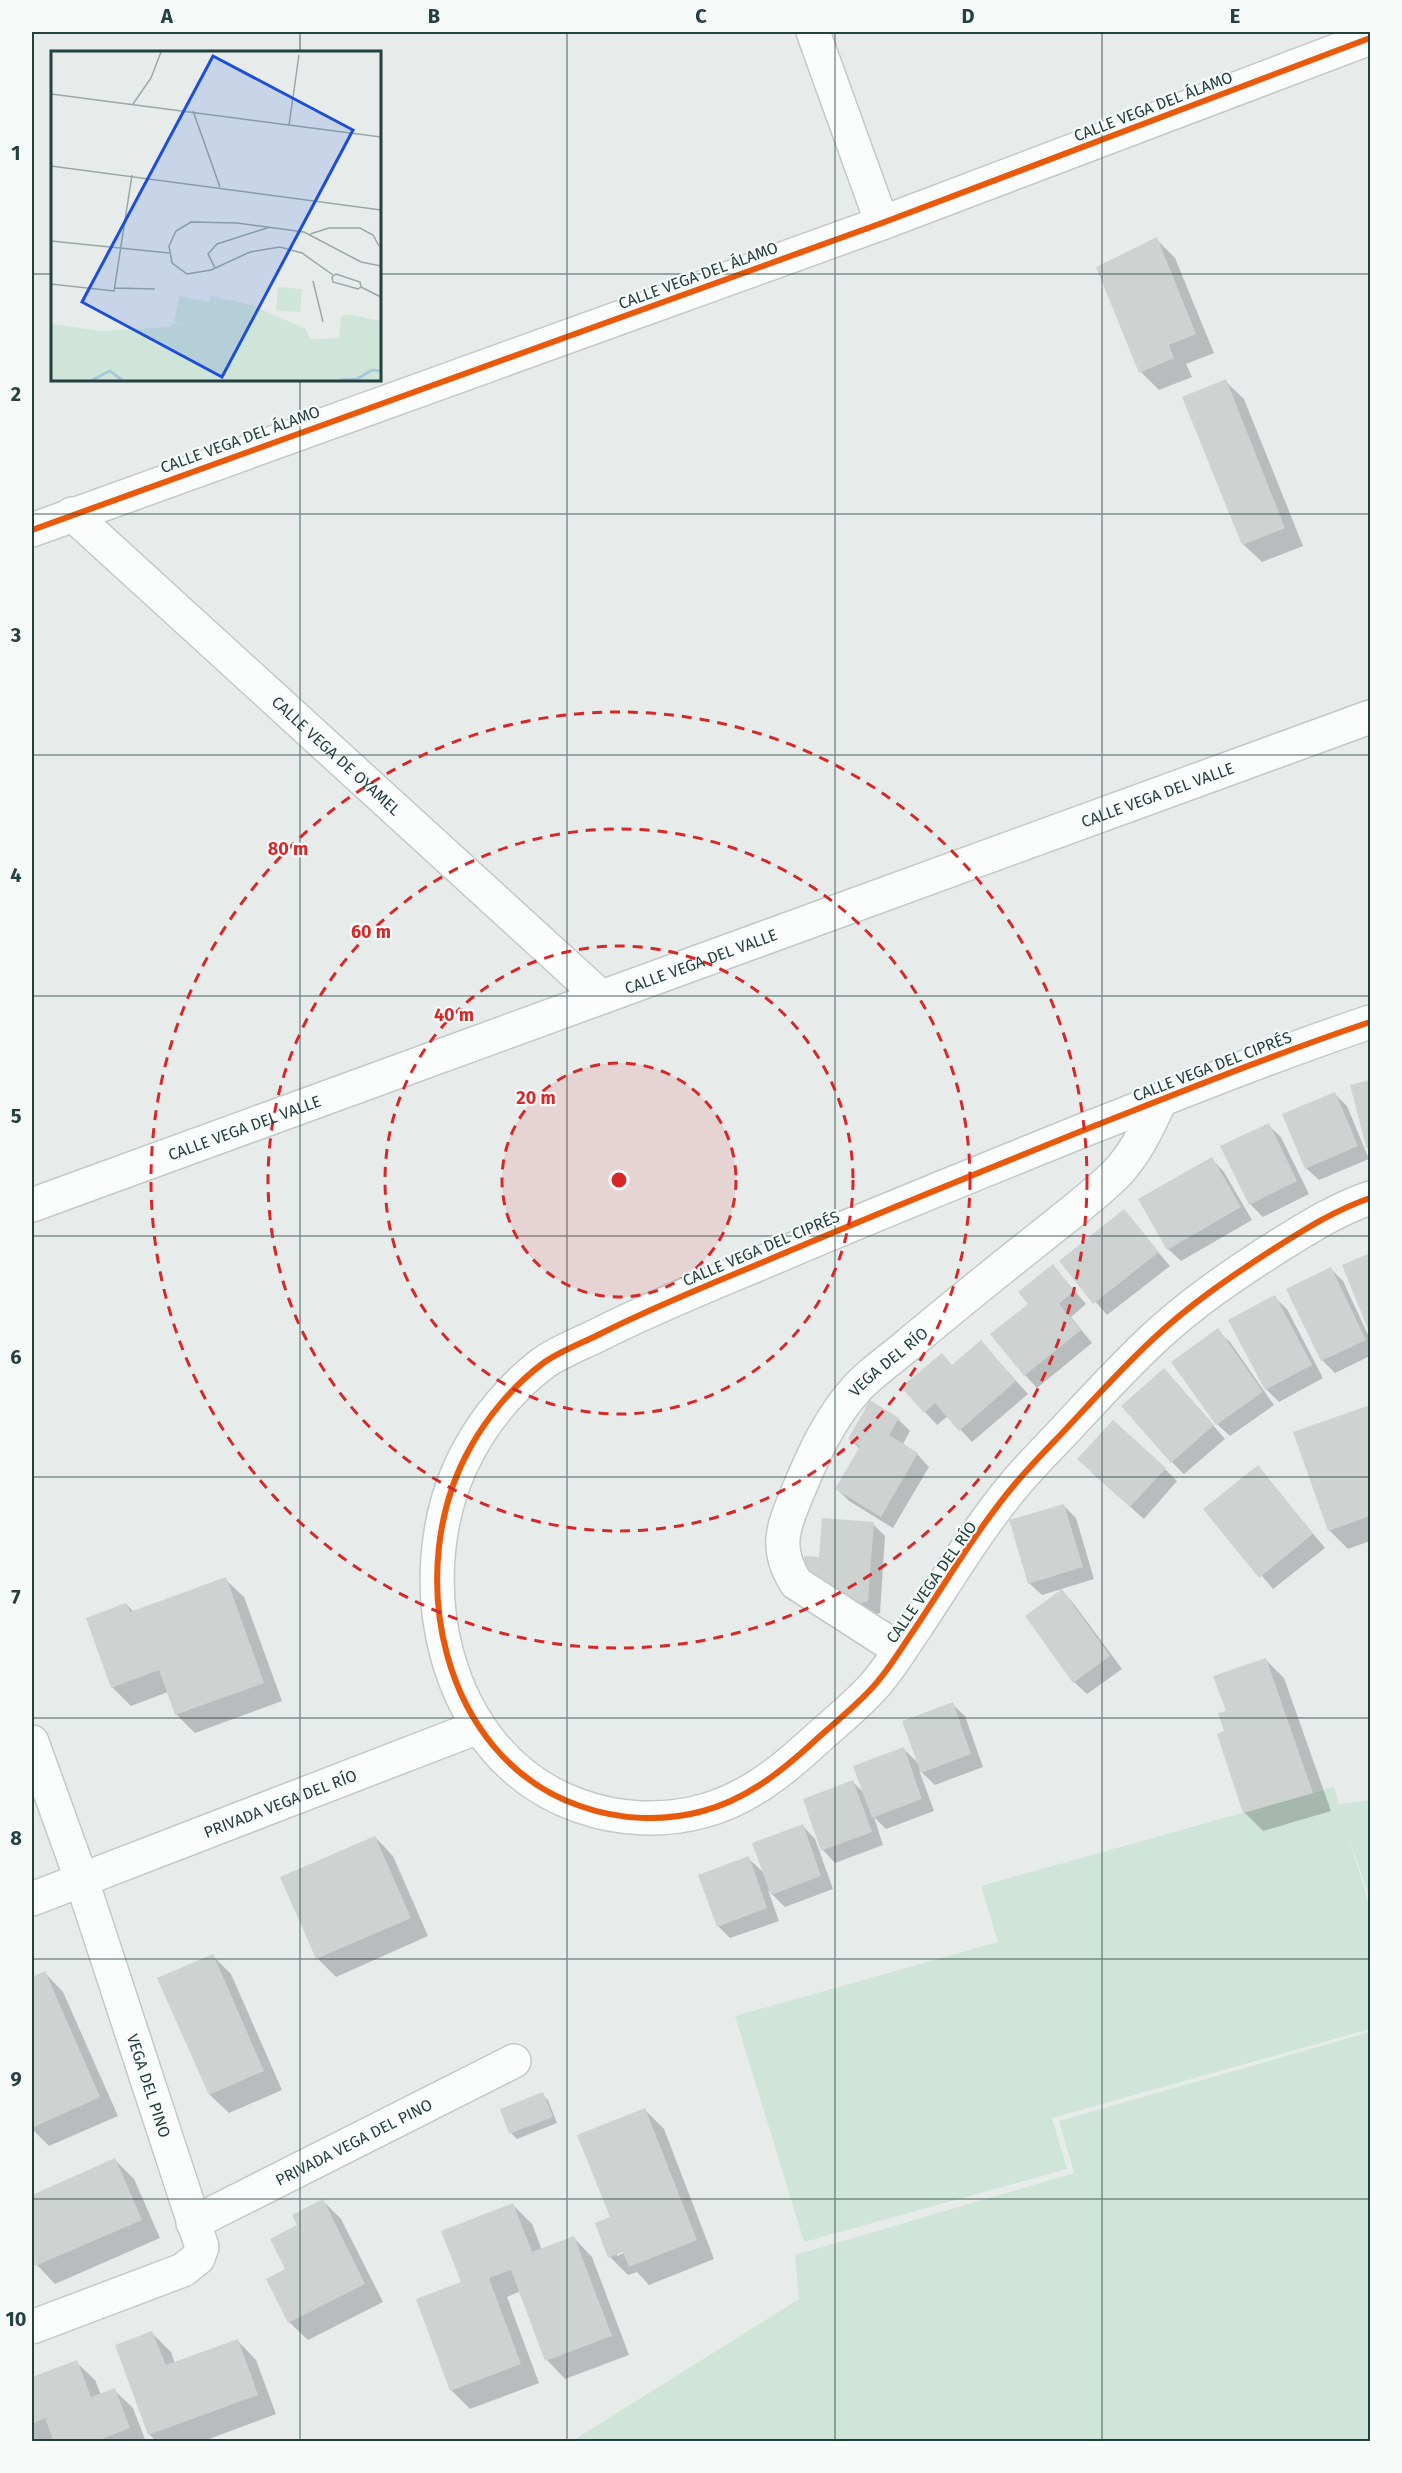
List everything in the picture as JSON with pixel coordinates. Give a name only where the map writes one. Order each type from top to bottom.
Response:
[{"type":"street","points":[[813,32],[882,223]]},
{"type":"street","name":"CALLE VEGA DEL ÁLAMO","points":[[32,530],[882,223],[1371,38]]},
{"type":"street","name":"CALLE VEGA DE OYAMEL","points":[[72,514],[602,997]]},
{"type":"street","name":"CALLE VEGA DEL VALLE","points":[[32,1205],[1371,717]]},
{"type":"street","name":"CALLE VEGA DEL CIPRÉS","points":[[478,1726],[449,1665],[441,1632],[437,1598],[437,1563],[442,1525],[452,1488],[467,1452],[483,1427],[515,1389],[545,1362],[656,1308],[883,1210],[1161,1099],[1371,1022]]},
{"type":"street","name":"VEGA DEL RÍO","points":[[900,1650],[796,1582],[787,1569],[782,1554],[782,1536],[786,1519],[815,1452],[827,1430],[858,1388],[1093,1196],[1116,1174],[1136,1149],[1161,1099]]},
{"type":"street","name":"CALLE VEGA DEL RÍO","points":[[478,1726],[496,1751],[519,1773],[544,1790],[573,1804],[602,1813],[633,1818],[667,1817],[700,1812],[733,1801],[763,1784],[790,1763],[874,1686],[1014,1486],[1108,1384],[1156,1336],[1228,1279],[1319,1220],[1371,1198]]},
{"type":"street","name":"PRIVADA VEGA DEL RÍO","points":[[32,1899],[81,1878],[478,1726]]},
{"type":"street","name":"VEGA DEL PINO","points":[[32,1742],[81,1878],[202,2247],[198,2258],[191,2265],[32,2327]]},
{"type":"street","name":"PRIVADA VEGA DEL PINO","points":[[193,2223],[514,2061]]},
{"type":"green space","points":[[1334,1787],[1339,1804],[1370,1800],[1370,1899],[1348,1835],[1370,1908],[1370,2029],[1052,2118],[1067,2169],[804,2242],[735,2016],[998,1942],[981,1886]]},
{"type":"green space","points":[[1370,2032],[1370,2441],[572,2441],[799,2299],[795,2255],[1074,2173],[1059,2121]]},
{"type":"building","points":[[1157,237],[1196,334],[1169,345],[1174,358],[1139,373],[1096,267]]},
{"type":"building","points":[[1226,379],[1285,528],[1242,545],[1182,397]]},
{"type":"building","points":[[1370,1080],[1370,1146],[1366,1147],[1350,1085]]},
{"type":"building","points":[[1335,1092],[1358,1146],[1305,1169],[1282,1114]]},
{"type":"building","points":[[1269,1123],[1297,1181],[1249,1205],[1220,1146]]},
{"type":"building","points":[[1212,1157],[1241,1207],[1167,1250],[1138,1199]]},
{"type":"building","points":[[1124,1209],[1159,1252],[1093,1304],[1059,1261]]},
{"type":"building","points":[[1370,1253],[1370,1334],[1342,1265]]},
{"type":"building","points":[[1053,1264],[1074,1291],[1059,1304],[1081,1330],[1024,1376],[990,1334],[1028,1304],[1018,1292]]},
{"type":"building","points":[[1331,1267],[1366,1340],[1321,1361],[1286,1289]]},
{"type":"building","points":[[1275,1295],[1312,1365],[1265,1390],[1228,1320]]},
{"type":"building","points":[[1218,1328],[1263,1392],[1216,1425],[1171,1362]]},
{"type":"building","points":[[981,1340],[1016,1381],[959,1431],[935,1403],[924,1413],[901,1387],[942,1353],[952,1365]]},
{"type":"building","points":[[1164,1368],[1214,1425],[1171,1463],[1121,1406]]},
{"type":"building","points":[[870,1400],[899,1418],[889,1435],[918,1453],[881,1517],[835,1489],[860,1446],[848,1439]]},
{"type":"building","points":[[1370,1405],[1370,1516],[1328,1531],[1293,1432]]},
{"type":"building","points":[[1113,1420],[1166,1468],[1130,1507],[1077,1459]]},
{"type":"building","points":[[1258,1465],[1313,1534],[1259,1578],[1203,1509]]},
{"type":"building","points":[[1064,1504],[1083,1567],[1028,1584],[1009,1520]]},
{"type":"building","points":[[822,1518],[874,1522],[868,1601],[847,1607],[807,1603],[804,1556],[819,1557]]},
{"type":"building","points":[[226,1577],[264,1683],[175,1715],[159,1670],[111,1688],[86,1618],[126,1603],[130,1612]]},
{"type":"building","points":[[1062,1589],[1110,1656],[1073,1683],[1025,1616]]},
{"type":"building","points":[[1266,1658],[1313,1793],[1243,1813],[1217,1734],[1224,1731],[1218,1713],[1226,1711],[1213,1676]]},
{"type":"building","points":[[953,1702],[971,1754],[921,1773],[902,1721]]},
{"type":"building","points":[[904,1747],[922,1799],[872,1818],[853,1766]]},
{"type":"building","points":[[853,1780],[872,1832],[821,1851],[803,1799]]},
{"type":"building","points":[[803,1824],[821,1876],[771,1895],[752,1843]]},
{"type":"building","points":[[375,1836],[411,1918],[316,1959],[280,1877]]},
{"type":"building","points":[[749,1856],[767,1908],[717,1927],[698,1875]]},
{"type":"building","points":[[213,1954],[264,2071],[209,2095],[157,1978]]},
{"type":"building","points":[[45,1971],[100,2097],[32,2128],[32,1977]]},
{"type":"building","points":[[543,2092],[553,2117],[509,2134],[500,2109]]},
{"type":"building","points":[[645,2108],[697,2240],[629,2267],[623,2252],[608,2258],[595,2223],[610,2217],[577,2135]]},
{"type":"building","points":[[115,2158],[142,2220],[35,2266],[32,2257],[32,2195]]},
{"type":"building","points":[[323,2199],[365,2284],[288,2323],[266,2279],[285,2269],[270,2239],[297,2225],[292,2215]]},
{"type":"building","points":[[513,2203],[532,2252],[574,2236],[612,2336],[545,2361],[511,2270],[489,2278],[521,2364],[450,2391],[416,2299],[461,2282],[441,2231]]},
{"type":"building","points":[[152,2331],[166,2365],[238,2339],[258,2395],[148,2435],[115,2345]]},
{"type":"building","points":[[77,2360],[91,2397],[115,2388],[130,2428],[94,2442],[54,2442],[45,2418],[32,2424],[32,2377]]},
{"type":"cycle path","points":[[32,530],[882,223],[1370,38]]},
{"type":"cycle path","points":[[1370,1022],[1188,1089],[884,1211],[661,1305],[562,1352],[542,1364],[511,1392],[484,1425],[470,1448],[449,1496],[439,1548],[438,1602],[447,1654],[466,1704],[494,1747],[532,1782],[595,1811],[626,1817],[672,1817],[703,1811],[746,1793],[772,1777],[849,1711],[872,1688],[884,1674],[1001,1501],[1108,1384],[1166,1327],[1210,1292],[1272,1250],[1344,1208],[1370,1198]]}]
